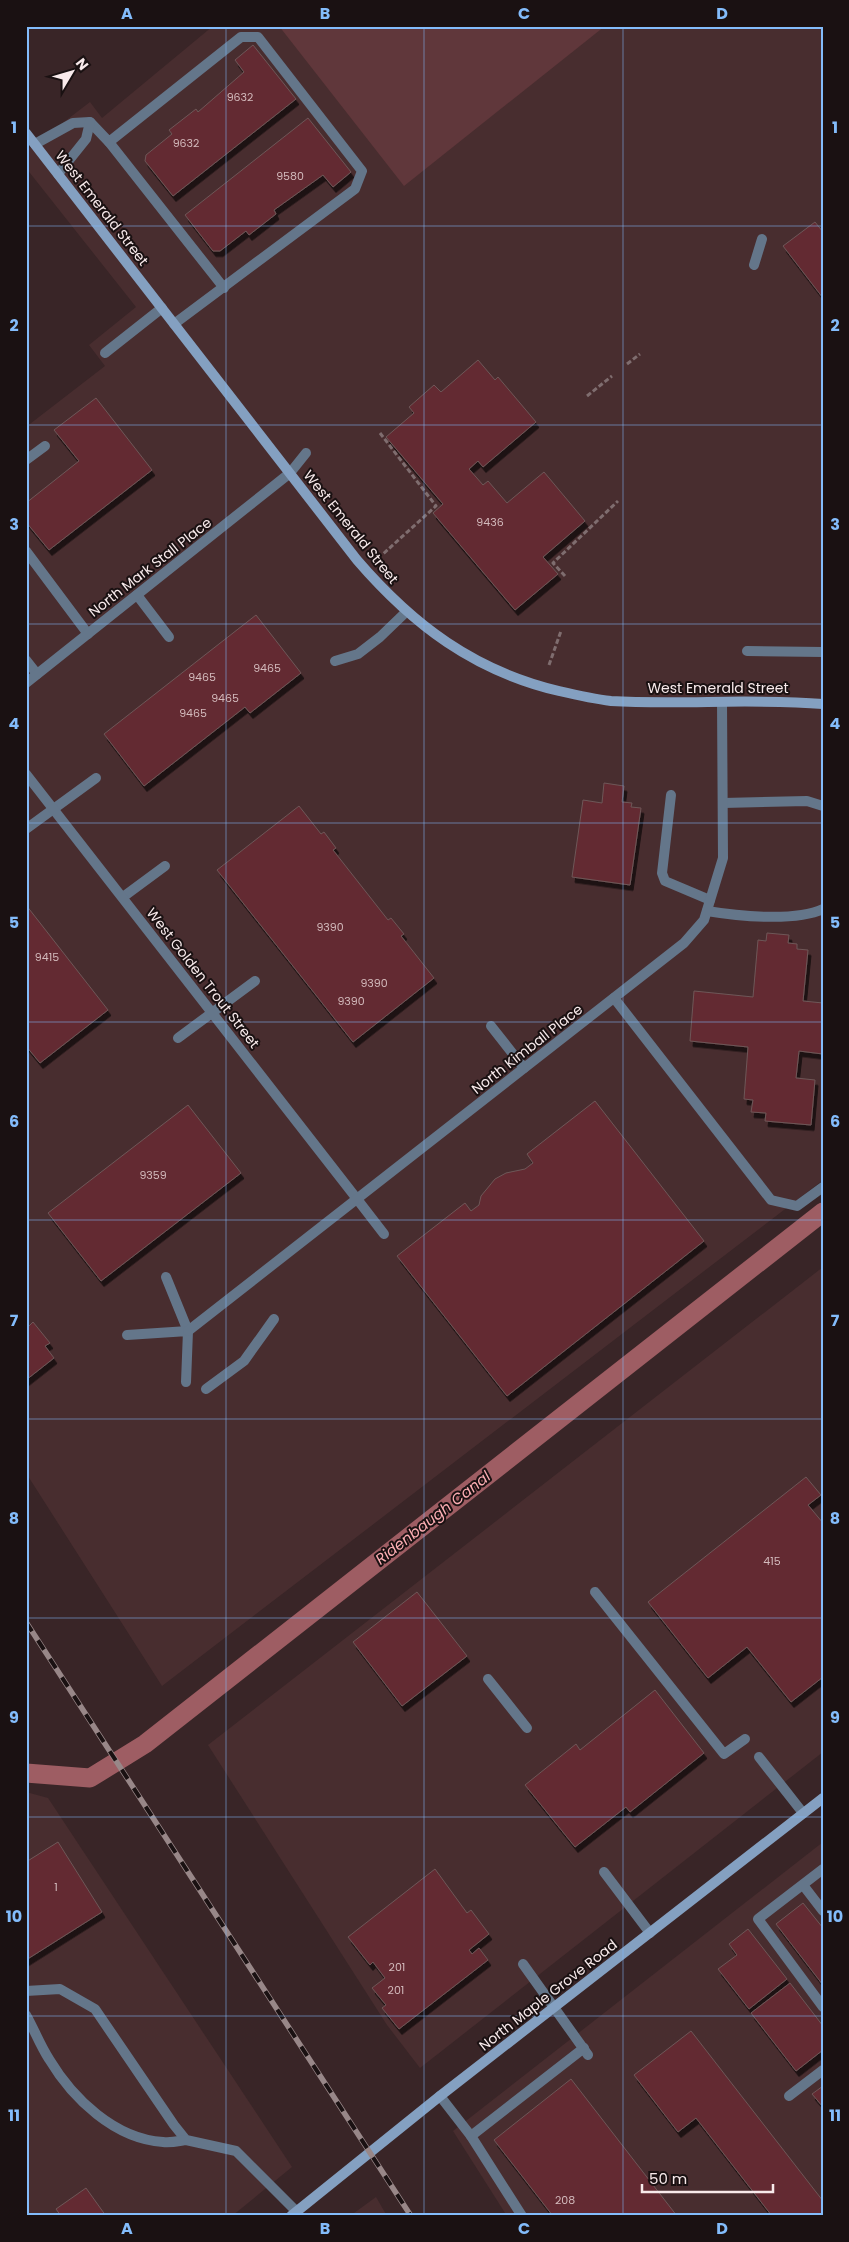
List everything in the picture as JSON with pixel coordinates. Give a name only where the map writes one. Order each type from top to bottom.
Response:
[{"type":"main road","name":"West Emerald Street","points":[[26,133],[357,560],[384,591],[406,612],[457,650],[498,671],[535,685],[609,700],[823,704]]},
{"type":"main road","name":"North Maple Grove Road","points":[[294,2214],[440,2096],[823,1798]]},
{"type":"street","points":[[109,142],[241,37],[258,37],[362,172],[355,189],[174,324]]},
{"type":"street","points":[[58,174],[86,139],[90,122]]},
{"type":"street","points":[[35,144],[73,123],[90,122],[109,142],[224,288]]},
{"type":"street","points":[[754,265],[762,239]]},
{"type":"street","points":[[106,353],[162,308]]},
{"type":"street","points":[[26,460],[45,446]]},
{"type":"street","name":"North Mark Stall Place","points":[[26,683],[290,473],[306,453]]},
{"type":"street","points":[[26,550],[88,634]]},
{"type":"street","points":[[137,595],[169,637]]},
{"type":"street","points":[[335,661],[358,654],[380,637],[406,612]]},
{"type":"street","points":[[747,651],[823,652]]},
{"type":"street","points":[[26,660],[37,674]]},
{"type":"street","name":"North Kimball Place","points":[[188,1331],[684,943],[704,920],[723,858],[722,702]]},
{"type":"street","name":"West Golden Trout Street","points":[[26,774],[384,1234]]},
{"type":"street","points":[[26,829],[96,778]]},
{"type":"street","points":[[671,795],[661,870],[665,881],[710,900]]},
{"type":"street","points":[[722,803],[808,801],[823,806]]},
{"type":"street","points":[[122,898],[166,866]]},
{"type":"street","points":[[706,911],[731,915],[794,916],[811,914],[823,909]]},
{"type":"street","points":[[178,1038],[255,981]]},
{"type":"street","points":[[614,998],[771,1200],[797,1206],[823,1187]]},
{"type":"street","points":[[491,1026],[524,1068]]},
{"type":"street","points":[[166,1276],[188,1331],[186,1382]]},
{"type":"street","points":[[206,1389],[244,1361],[274,1319]]},
{"type":"street","points":[[127,1336],[188,1331]]},
{"type":"street","points":[[595,1592],[724,1754],[745,1738]]},
{"type":"street","points":[[488,1679],[527,1728]]},
{"type":"street","points":[[759,1757],[803,1814]]},
{"type":"street","points":[[823,1869],[758,1919],[823,2007]]},
{"type":"street","points":[[604,1872],[650,1933]]},
{"type":"street","points":[[803,1885],[823,1911]]},
{"type":"street","points":[[471,2136],[586,2052],[523,1964]]},
{"type":"street","points":[[26,1991],[60,1989],[95,2009],[186,2140]]},
{"type":"street","points":[[26,2015],[49,2060],[72,2090],[97,2114],[132,2136],[164,2142],[186,2140],[236,2151],[294,2214]]},
{"type":"street","points":[[789,2096],[823,2070]]},
{"type":"street","points":[[440,2096],[471,2136],[522,2216]]},
{"type":"path","points":[[627,364],[640,354]]},
{"type":"path","points":[[587,396],[612,376]]},
{"type":"path","points":[[380,433],[436,506],[383,554]]},
{"type":"path","points":[[565,576],[552,563],[618,501]]},
{"type":"path","points":[[549,665],[561,631]]},
{"type":"shaded area","points":[[213,26],[823,26],[823,1180],[162,1686],[26,1473],[26,427],[105,366],[89,345],[136,307],[26,168],[26,151],[90,102],[102,118]]},
{"type":"shaded area","points":[[279,26],[605,26],[404,186]]},
{"type":"shaded area","points":[[823,1267],[823,1752],[420,2068],[387,2025],[208,1745]]},
{"type":"shaded area","points":[[26,1792],[48,1798],[292,2167],[232,2216],[26,2216]]},
{"type":"shaded area","points":[[823,1842],[823,2216],[507,2216],[453,2131]]},
{"type":"shaded area","points":[[376,2197],[387,2216],[350,2216]]},
{"type":"building","points":[[253,45],[296,99],[173,196],[145,161],[146,155],[172,134],[169,130],[196,109],[198,112],[244,72],[235,60]]},
{"type":"building","points":[[308,118],[351,172],[333,187],[323,175],[274,210],[276,214],[249,235],[246,231],[220,251],[213,251],[185,215]]},
{"type":"building","points":[[815,222],[823,232],[823,298],[783,246]]},
{"type":"building","points":[[478,360],[495,380],[498,377],[536,422],[483,467],[478,461],[469,469],[483,485],[488,481],[507,503],[544,472],[585,521],[543,557],[558,574],[515,610],[433,513],[443,504],[386,437],[414,413],[409,407],[434,385],[441,392]]},
{"type":"building","points":[[96,398],[152,470],[49,550],[26,522],[26,503],[79,461],[54,430]]},
{"type":"building","points":[[256,615],[301,673],[250,713],[245,707],[144,786],[104,734]]},
{"type":"building","points":[[604,783],[624,786],[622,802],[632,803],[631,807],[641,808],[630,885],[572,877],[583,800],[602,803]]},
{"type":"building","points":[[299,806],[321,834],[324,832],[336,848],[333,850],[388,920],[391,918],[404,934],[401,936],[434,978],[353,1042],[217,870]]},
{"type":"building","points":[[26,905],[108,1010],[40,1063],[26,1046]]},
{"type":"building","points":[[767,933],[789,935],[788,943],[797,944],[797,949],[808,950],[803,1001],[823,1003],[823,1054],[799,1051],[796,1078],[815,1080],[811,1125],[765,1121],[766,1113],[751,1112],[753,1100],[744,1099],[748,1047],[690,1041],[694,991],[753,997],[758,940],[766,941]]},
{"type":"building","points":[[595,1101],[704,1241],[507,1396],[397,1256],[465,1203],[471,1211],[479,1205],[481,1196],[495,1179],[506,1173],[525,1169],[533,1163],[527,1154]]},
{"type":"building","points":[[188,1105],[241,1173],[101,1281],[48,1213]]},
{"type":"building","points":[[33,1322],[50,1343],[45,1346],[54,1358],[26,1380],[26,1323],[29,1326]]},
{"type":"building","points":[[806,1477],[821,1495],[808,1505],[823,1523],[823,1677],[791,1702],[747,1647],[708,1678],[648,1602]]},
{"type":"building","points":[[417,1592],[467,1656],[402,1706],[353,1642]]},
{"type":"building","points":[[655,1690],[704,1753],[630,1812],[626,1807],[575,1847],[525,1785],[576,1744],[580,1750]]},
{"type":"building","points":[[58,1842],[102,1912],[26,1960],[26,1862]]},
{"type":"building","points":[[435,1869],[467,1913],[471,1910],[489,1934],[469,1950],[472,1954],[479,1948],[488,1960],[399,2029],[382,2008],[386,2005],[372,1988],[385,1978],[373,1962],[370,1965],[348,1937]]},
{"type":"building","points":[[803,1903],[823,1928],[823,1985],[776,1924]]},
{"type":"building","points":[[748,1929],[787,1979],[749,2009],[718,1969],[737,1955],[729,1944]]},
{"type":"building","points":[[790,1983],[823,2026],[823,2050],[796,2071],[751,2013]]},
{"type":"building","points":[[691,2031],[823,2201],[823,2216],[772,2216],[696,2118],[678,2132],[634,2075]]},
{"type":"building","points":[[571,2079],[677,2216],[553,2216],[494,2140]]},
{"type":"building","points":[[823,2086],[823,2107],[812,2094]]},
{"type":"building","points":[[86,2188],[106,2216],[61,2216],[56,2209]]},
{"type":"waterway","name":"Ridenbaugh Canal","points":[[26,1773],[90,1778],[145,1744],[823,1212]]},
{"type":"railway","points":[[26,1622],[411,2216]]}]
